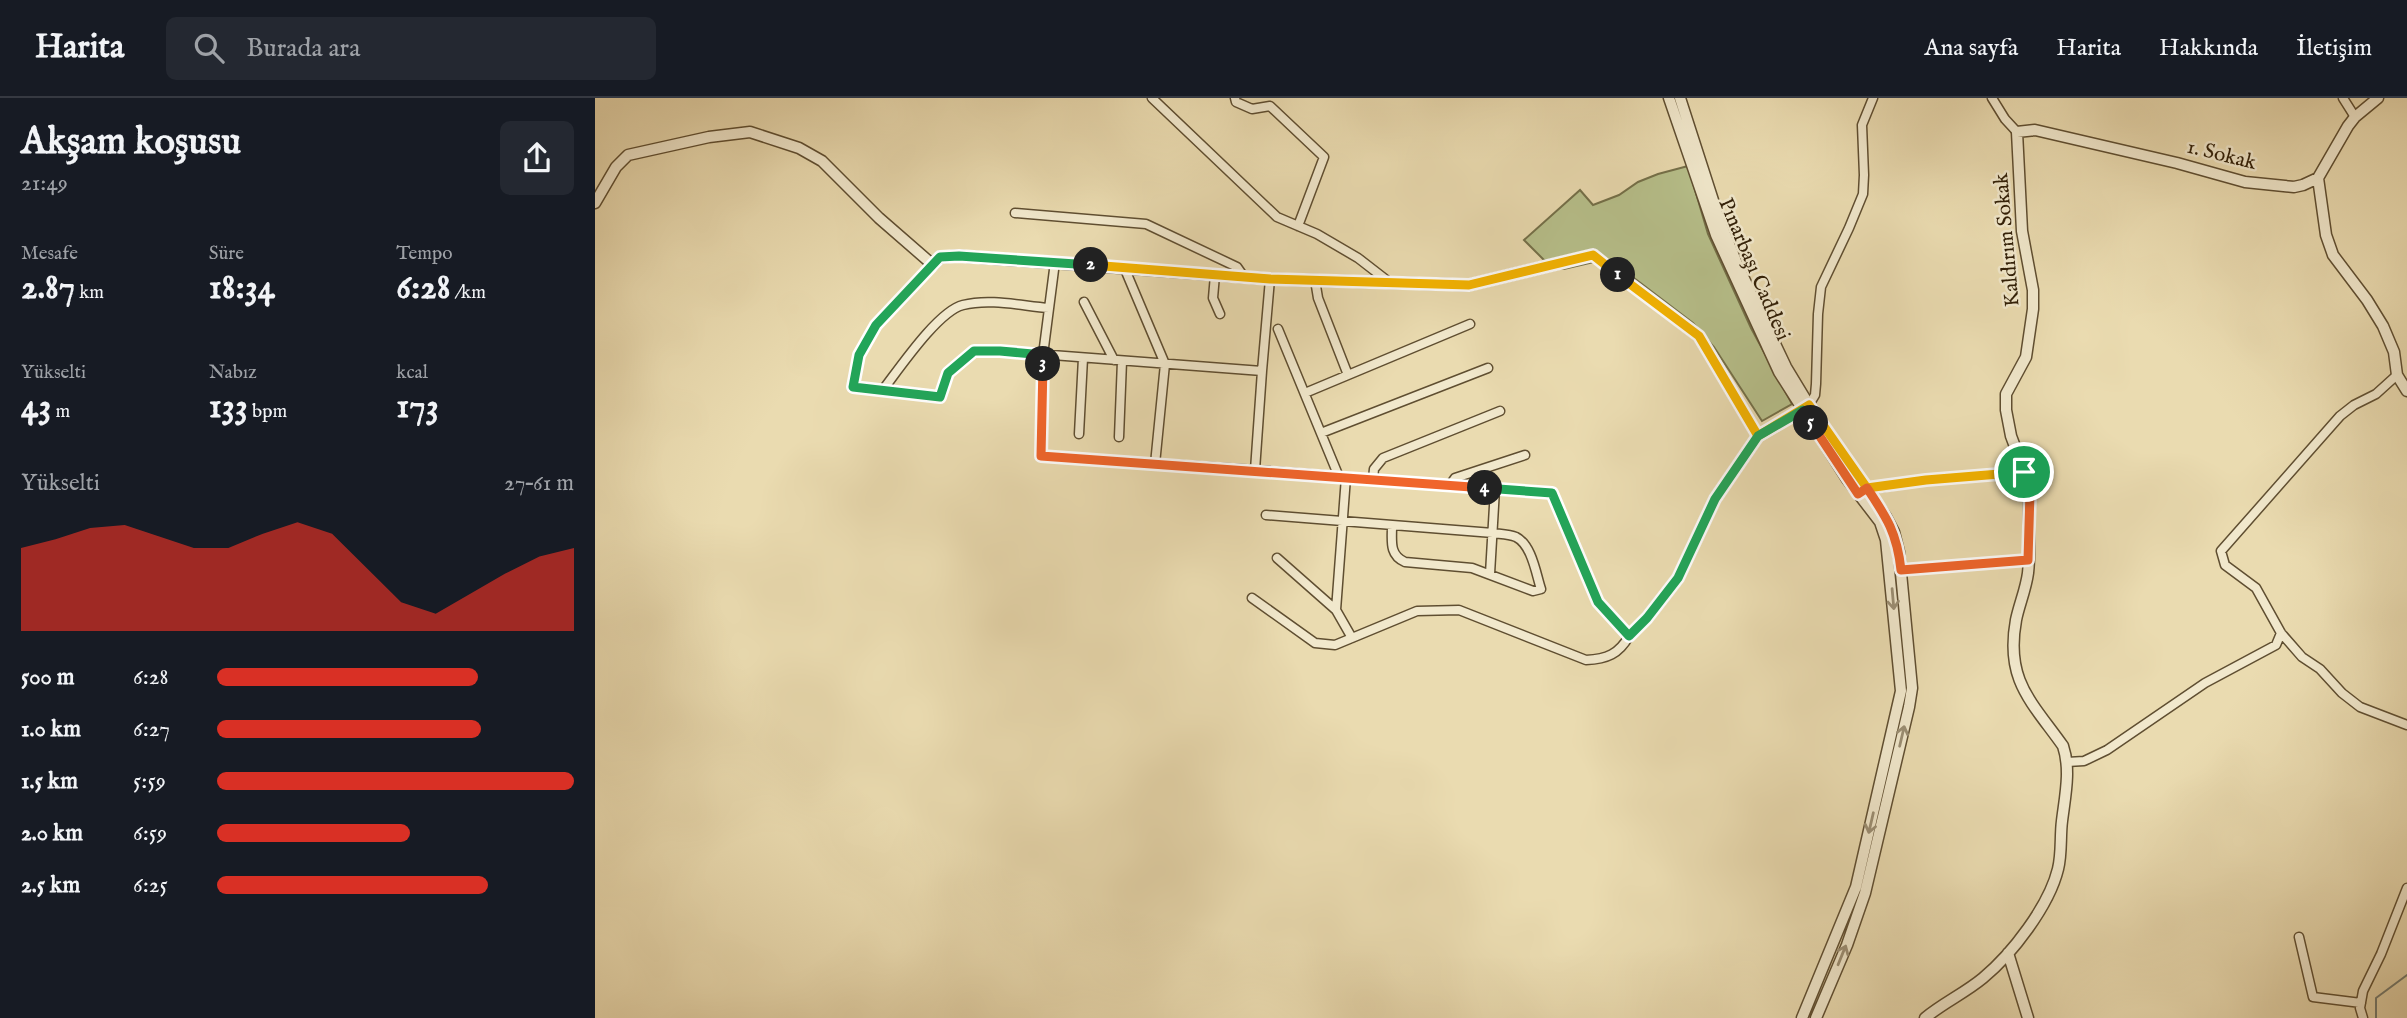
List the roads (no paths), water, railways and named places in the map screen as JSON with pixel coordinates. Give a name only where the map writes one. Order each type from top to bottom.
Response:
[{"type":"street","points":[[1152,98],[1277,218],[1317,234],[1358,258],[1389,282]]},
{"type":"street","points":[[1235,98],[1236,102],[1252,109],[1269,106],[1324,157],[1298,226]]},
{"type":"street","name":"Pınarbaşı Caddesi","points":[[1669,98],[1716,235],[1779,372],[1806,407]]},
{"type":"street","points":[[1680,98],[1720,222],[1738,266],[1806,407],[1894,532],[1901,570],[1912,690],[1909,708],[1865,893],[1847,945],[1816,1018]]},
{"type":"street","points":[[1252,598],[1315,643],[1335,645],[1417,611],[1438,609],[1459,610],[1586,660],[1602,659],[1621,649],[1678,578],[1715,499],[1758,436],[1806,407],[1815,395],[1821,288],[1863,194],[1862,125],[1873,98]]},
{"type":"street","points":[[1992,98],[2017,132]]},
{"type":"street","points":[[2343,98],[2355,117]]},
{"type":"street","points":[[2378,98],[2355,117],[2318,178],[2333,256],[2383,326],[2394,352],[2397,375],[2407,391]]},
{"type":"street","name":"1. Sokak","points":[[2017,132],[2035,130],[2257,184],[2294,187],[2318,178]]},
{"type":"street","points":[[595,203],[616,167],[628,155],[750,132],[799,148],[822,161],[879,218],[933,265]]},
{"type":"street","name":"Kaldırım Sokak","points":[[2017,132],[2022,231],[2033,309],[2026,357],[2006,394],[2011,436],[2030,492],[2028,573],[2015,627],[2013,663],[2022,688],[2063,746],[2067,762]]},
{"type":"street","points":[[1015,213],[1146,224],[1237,267],[1244,277]]},
{"type":"street","points":[[1262,370],[974,351],[948,373],[940,397],[853,387],[859,355],[876,325],[940,257],[1055,262],[1270,279],[1469,285],[1593,255],[1699,336],[1758,436]]},
{"type":"street","points":[[1055,262],[1044,355],[1041,456],[1552,493],[1598,602],[1629,636]]},
{"type":"street","points":[[1124,267],[1165,364],[1155,464]]},
{"type":"street","points":[[1215,275],[1213,298],[1220,314]]},
{"type":"street","points":[[1255,470],[1270,279]]},
{"type":"street","points":[[1315,280],[1318,298],[1348,375]]},
{"type":"street","points":[[1084,302],[1118,361],[1119,438]]},
{"type":"street","points":[[882,391],[933,327],[951,310],[960,306],[995,303],[1049,308]]},
{"type":"street","points":[[1305,393],[1470,324]]},
{"type":"street","points":[[1278,329],[1321,433],[1343,477],[1343,523],[1336,610]]},
{"type":"street","points":[[1079,433],[1083,358]]},
{"type":"street","points":[[1321,433],[1489,368]]},
{"type":"street","points":[[2397,375],[2376,394],[2340,416],[2221,551],[2225,565],[2256,588],[2281,633],[2295,650],[2320,669],[2350,700],[2373,713],[2407,724]]},
{"type":"street","points":[[1373,480],[1374,469],[1384,458],[1500,411]]},
{"type":"street","points":[[1450,485],[1455,478],[1525,456]]},
{"type":"street","points":[[1863,491],[1926,480],[2024,472]]},
{"type":"street","points":[[1490,574],[1495,489]]},
{"type":"street","points":[[1802,1018],[1856,887],[1901,691],[1887,540],[1863,491]]},
{"type":"street","points":[[1266,516],[1493,533],[1515,537],[1531,555],[1541,589],[1533,591],[1472,568],[1405,562],[1397,558],[1392,550],[1392,526]]},
{"type":"street","points":[[1277,558],[1336,610],[1352,638]]},
{"type":"street","points":[[1901,570],[2028,560]]},
{"type":"street","points":[[1925,1018],[1982,979],[2008,953],[2037,914],[2057,871],[2067,762],[2084,761],[2106,750],[2205,683],[2276,645],[2281,633]]},
{"type":"street","points":[[2363,1018],[2361,1003],[2366,982],[2381,954],[2407,888]]},
{"type":"street","points":[[2299,937],[2313,997],[2361,1003]]},
{"type":"street","points":[[2008,953],[2028,1018]]},
{"type":"waterway","points":[[2376,1018],[2376,998],[2407,975]]}]
